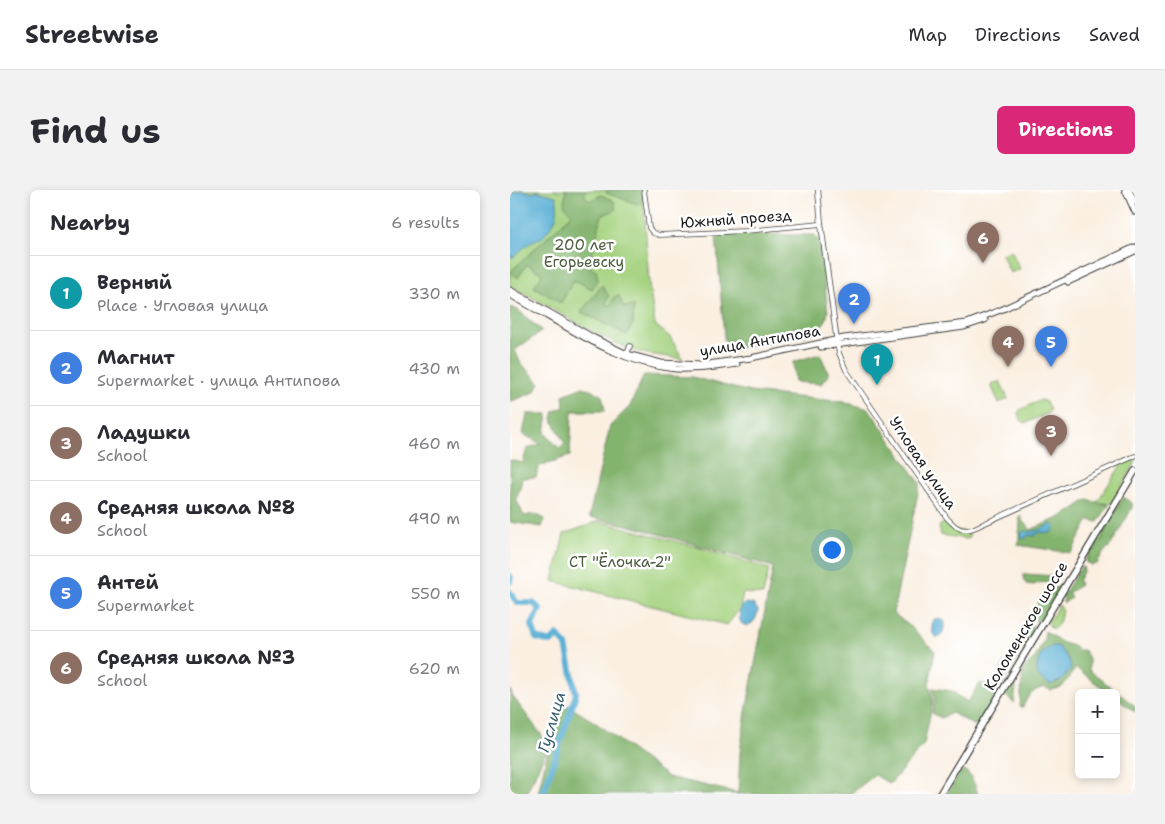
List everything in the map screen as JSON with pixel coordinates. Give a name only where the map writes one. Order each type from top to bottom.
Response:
[{"type":"main road","points":[[1125,190],[1135,212]]},
{"type":"main road","points":[[1130,190],[1135,202]]},
{"type":"main road","name":"улица Антипова","points":[[510,290],[594,338],[627,354],[661,363],[701,365],[837,342],[967,323],[1003,309],[1135,247]]},
{"type":"main road","name":"улица Антипова","points":[[510,295],[607,349],[636,361],[667,367],[699,369],[726,366],[837,342],[970,326],[1009,310],[1135,251]]},
{"type":"main road","name":"Коломенское шоссе","points":[[940,794],[1135,471]]},
{"type":"street","name":"Южный проезд","points":[[644,190],[648,228],[653,233],[666,235],[731,232],[821,224]]},
{"type":"street","points":[[818,190],[837,342]]},
{"type":"street","name":"Угловая улица","points":[[837,342],[838,353],[846,370],[947,518],[960,530],[974,528],[1135,456]]},
{"type":"street","points":[[627,354],[630,346]]},
{"type":"green space","name":"200 лет Егорьевску","points":[[510,190],[643,190],[649,284],[655,325],[670,337],[683,359],[647,354],[626,348],[593,332],[510,285]]},
{"type":"green space","points":[[564,190],[587,190],[584,194],[589,201],[601,195],[614,201],[616,210],[602,215],[589,266],[596,271],[598,279],[592,289],[574,280],[561,303],[534,287],[542,274],[527,264],[518,278],[510,272],[572,214],[564,205],[566,191]]},
{"type":"green space","points":[[607,190],[642,190],[643,203],[640,205],[606,193]]},
{"type":"green space","points":[[716,234],[815,235],[820,243],[828,312],[823,325],[811,334],[751,346],[725,349]]},
{"type":"green space","points":[[1011,250],[1020,269],[1010,273],[1002,254]]},
{"type":"green space","points":[[602,285],[609,297],[605,304],[611,305],[614,297],[619,296],[624,307],[634,306],[633,323],[627,335],[581,312]]},
{"type":"green space","points":[[510,307],[518,310],[542,331],[515,350],[520,362],[540,383],[534,392],[510,402]]},
{"type":"green space","points":[[820,354],[829,374],[821,384],[795,382],[793,362]]},
{"type":"green space","points":[[644,375],[692,377],[750,392],[844,402],[869,409],[920,483],[893,613],[911,627],[935,651],[929,685],[933,700],[924,744],[890,784],[875,775],[850,794],[538,794],[559,700],[596,723],[668,777],[738,793],[740,752],[746,712],[773,567],[631,526],[589,517],[610,426],[630,406]]},
{"type":"green space","points":[[1000,381],[1008,399],[999,403],[991,385]]},
{"type":"green space","points":[[583,387],[602,395],[605,411],[572,411],[570,456],[539,466],[536,477],[522,478],[516,499],[524,516],[535,514],[545,519],[542,527],[510,522],[510,460],[523,463],[527,448],[541,444],[523,434],[527,414],[548,414],[545,433],[559,448],[565,444],[552,419],[554,411],[564,407],[563,395]]},
{"type":"green space","points":[[1041,400],[1046,402],[1050,409],[1048,413],[1026,423],[1022,421],[1018,414],[1020,410]]},
{"type":"green space","points":[[1135,457],[1135,464],[1111,504],[1097,502],[1123,462]]},
{"type":"green space","points":[[1122,497],[1125,498],[1108,523],[1103,538],[1097,544],[1096,550],[1093,549],[1089,555],[1088,563],[1086,563],[1086,558]]},
{"type":"green space","points":[[1125,498],[1132,503],[1132,508],[1111,545],[1097,564],[1091,565],[1087,561],[1089,555],[1092,550],[1096,550],[1097,544],[1103,539],[1109,524]]},
{"type":"green space","points":[[1087,500],[1109,505],[1098,522],[1089,520],[1071,553],[1018,545],[1019,516],[1021,516],[1024,524],[1027,524],[1030,530],[1063,516]]},
{"type":"green space","name":"СТ \"Ёлочка-2\"","points":[[599,521],[704,549],[769,569],[763,595],[743,593],[740,609],[727,625],[553,581],[564,534]]},
{"type":"green space","points":[[945,522],[954,530],[969,532],[969,538],[941,535],[939,526]]},
{"type":"green space","points":[[1081,567],[1084,570],[1078,581],[1080,582],[1079,586],[1068,593],[1071,598],[1064,603],[1062,601],[1065,598],[1062,597]]},
{"type":"green space","points":[[1057,573],[1060,576],[1050,585],[1043,582],[1033,585],[1026,584],[1024,578],[1024,574],[1055,576]]},
{"type":"green space","points":[[1062,586],[1040,621],[1031,619],[1030,616],[1045,590]]},
{"type":"green space","points":[[1059,605],[1062,609],[1061,618],[1053,629],[1048,622]]},
{"type":"green space","points":[[1029,623],[1034,626],[1034,632],[979,723],[975,726],[952,713],[941,718],[932,713],[935,700],[932,688],[953,691],[968,702],[979,684],[992,684]]},
{"type":"green space","points":[[1045,631],[1063,643],[1073,646],[1078,650],[1084,650],[1089,659],[1089,670],[1113,689],[1104,689],[1076,668],[1062,687],[1051,690],[1044,687],[1037,690],[1021,707],[1023,669],[1036,656],[1044,640]],"holes":[[[1058,646],[1066,656],[1071,668],[1062,680],[1037,672],[1040,657],[1049,648]]]},
{"type":"green space","points":[[1014,678],[1017,679],[1014,703],[1005,695]]},
{"type":"green space","points":[[510,689],[513,697],[549,745],[526,794],[510,794]]},
{"type":"green space","points":[[1120,694],[1135,706],[1135,712],[1120,701]]},
{"type":"green space","points":[[964,770],[971,777],[978,794],[946,794],[959,773]]},
{"type":"water","points":[[520,190],[535,193],[536,191],[556,196],[557,214],[542,238],[523,248],[514,257],[510,257],[510,193],[519,192]]},
{"type":"water","points":[[1051,524],[1055,527],[1051,533],[1040,532],[1034,536],[1029,535],[1024,539],[1022,538],[1021,533],[1024,531],[1035,531]]},
{"type":"water","points":[[746,603],[753,604],[758,610],[755,620],[746,626],[741,623],[739,614]]},
{"type":"water","points":[[938,618],[945,622],[943,632],[938,638],[933,634],[932,626],[933,620]]},
{"type":"water","points":[[1053,646],[1058,646],[1068,658],[1071,668],[1062,680],[1050,685],[1038,676],[1037,667],[1042,654]]},
{"type":"waterway","name":"Гуслица","points":[[510,576],[510,582]]},
{"type":"waterway","name":"Гуслица","points":[[510,592],[517,603],[533,603],[540,609],[532,625],[536,638],[551,642],[557,635],[566,645],[576,694],[543,794]]},
{"type":"place","name":"Средняя школа №3","points":[[983,263]]},
{"type":"place","name":"Магнит","points":[[854,324]]},
{"type":"place","name":"Средняя школа №8","points":[[1008,367]]},
{"type":"place","name":"Антей","points":[[1051,367]]},
{"type":"place","name":"Верный","points":[[877,385]]},
{"type":"place","name":"Ладушки","points":[[1051,456]]}]
